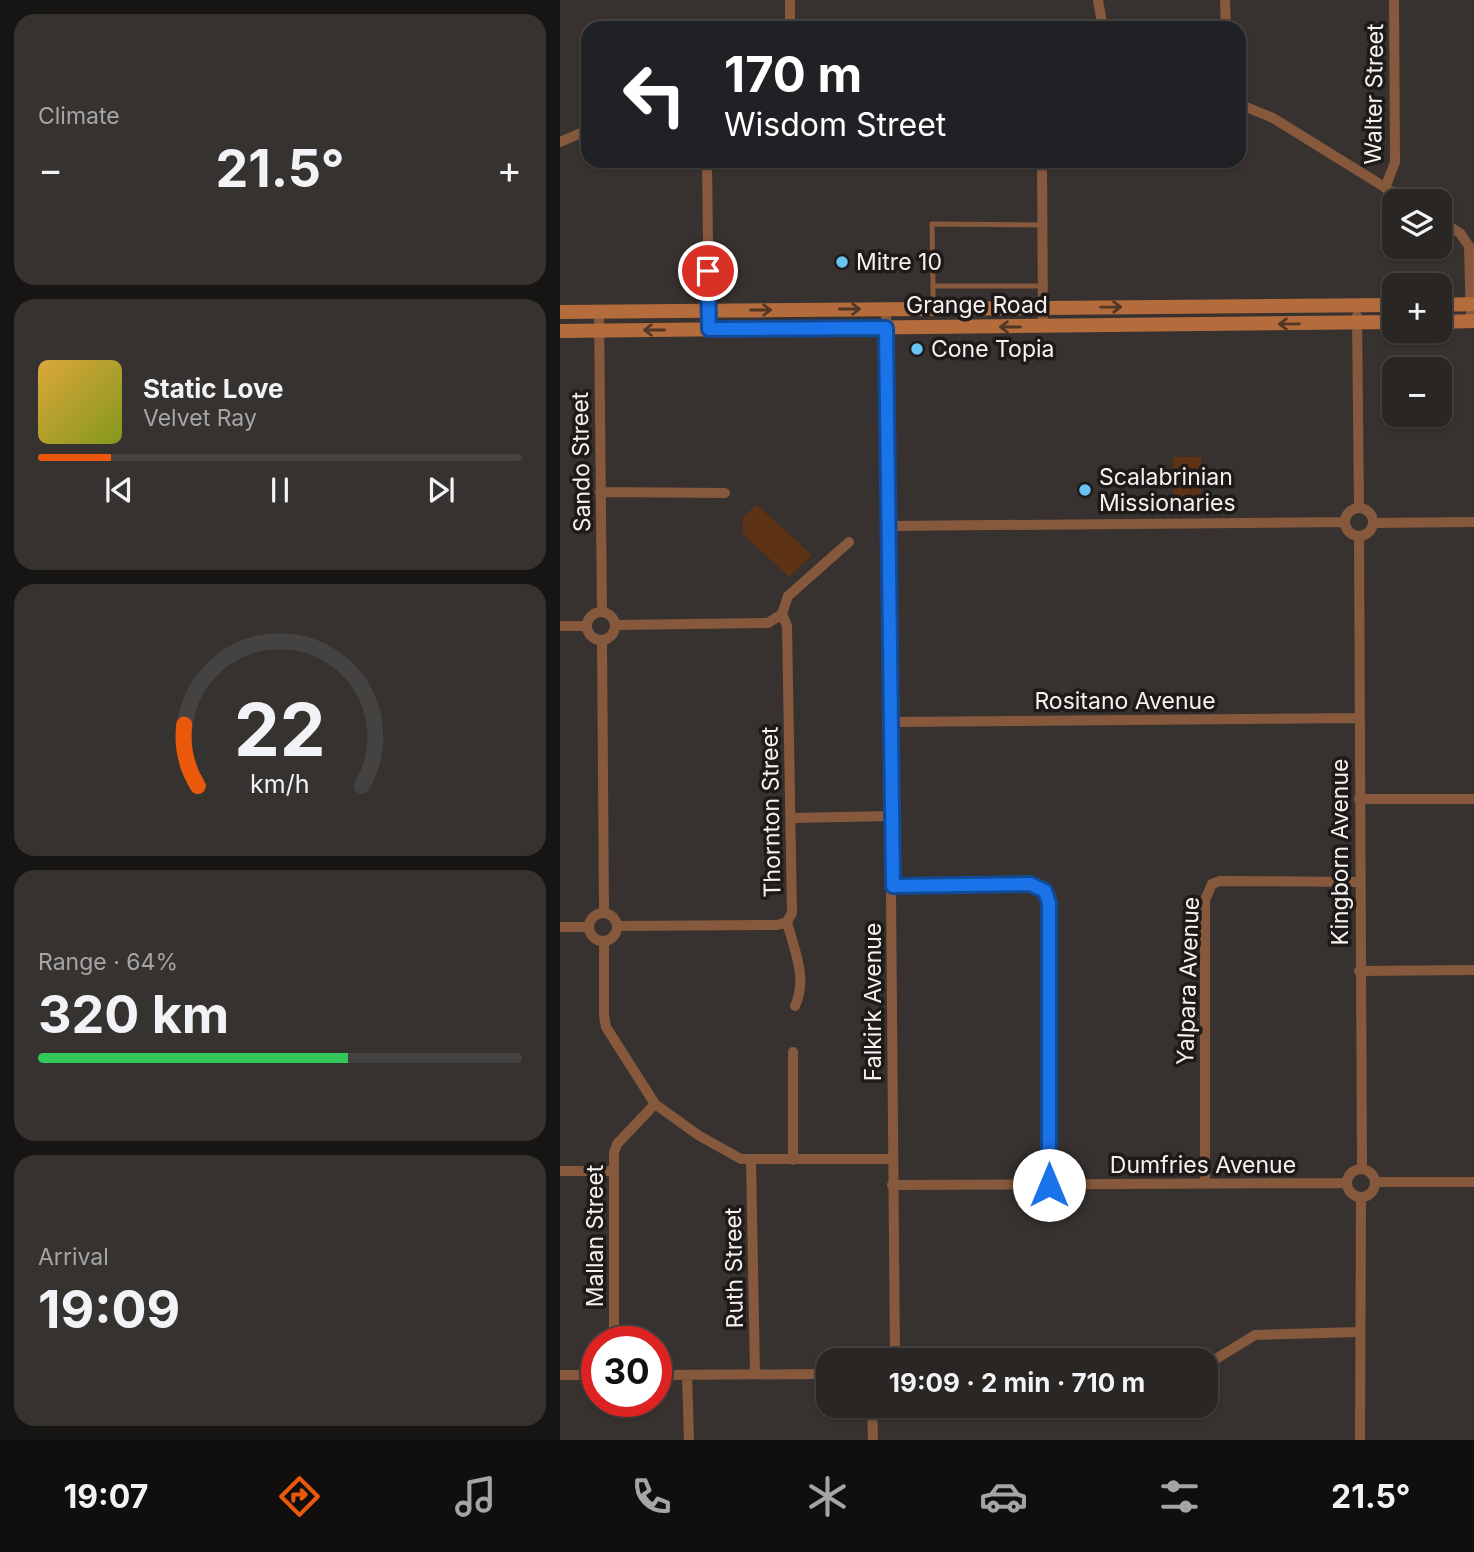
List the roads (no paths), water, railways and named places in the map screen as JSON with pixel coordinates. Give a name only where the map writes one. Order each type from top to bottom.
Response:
[{"type":"main road","points":[[1452,304],[1472,304]]},
{"type":"main road","name":"Grange Road","points":[[560,312],[1382,305]]},
{"type":"main road","points":[[1452,321],[1473,321]]},
{"type":"main road","name":"Grange Road","points":[[560,331],[1382,322]]},
{"type":"street","points":[[790,0],[790,21]]},
{"type":"street","points":[[1098,0],[1102,21]]},
{"type":"street","points":[[1225,0],[1226,21]]},
{"type":"street","name":"Walter Street","points":[[1385,188],[1395,162],[1394,0]]},
{"type":"street","points":[[1246,107],[1273,118],[1385,188]]},
{"type":"street","points":[[560,142],[581,133]]},
{"type":"street","points":[[707,168],[709,329]]},
{"type":"street","points":[[1042,168],[1043,327]]},
{"type":"street","points":[[1452,228],[1460,233],[1472,255],[1473,321]]},
{"type":"street","points":[[1357,305],[1359,508]]},
{"type":"street","name":"Falkirk Avenue","points":[[886,309],[892,722],[895,1348]]},
{"type":"street","name":"Sando Street","points":[[598,311],[602,612]]},
{"type":"street","points":[[600,492],[725,493]]},
{"type":"street","points":[[1359,508],[1370,513],[1373,523],[1368,533],[1359,536],[1349,531],[1345,522],[1350,511],[1359,508]]},
{"type":"street","points":[[889,526],[1345,522]]},
{"type":"street","points":[[1373,523],[1474,522]]},
{"type":"street","name":"Kingborn Avenue","points":[[1359,536],[1362,1169]]},
{"type":"street","points":[[615,625],[768,623],[782,614],[788,596],[849,542]]},
{"type":"street","points":[[602,612],[613,617],[615,625],[610,637],[602,640],[590,634],[587,626],[594,614],[602,612]]},
{"type":"street","name":"Thornton Street","points":[[782,614],[787,626],[792,818],[792,913],[787,922],[799,953],[800,995],[795,1006]]},
{"type":"street","points":[[560,626],[587,626]]},
{"type":"street","points":[[602,640],[604,913]]},
{"type":"street","name":"Rositano Avenue","points":[[892,722],[1359,718]]},
{"type":"street","points":[[1359,799],[1474,799]]},
{"type":"street","points":[[792,818],[892,816]]},
{"type":"street","name":"Yalpara Avenue","points":[[1205,1184],[1205,900],[1208,890],[1212,884],[1220,881],[1359,882]]},
{"type":"street","points":[[893,886],[1030,884],[1045,891],[1049,903],[1049,1185]]},
{"type":"street","points":[[604,913],[614,918],[617,926],[612,937],[604,941],[593,936],[589,927],[594,916],[604,913]]},
{"type":"street","points":[[617,926],[777,925],[787,922]]},
{"type":"street","points":[[560,927],[589,927]]},
{"type":"street","points":[[604,941],[604,1015],[607,1027],[655,1104],[698,1135],[741,1158],[892,1158]]},
{"type":"street","points":[[1359,971],[1474,970]]},
{"type":"street","points":[[793,1052],[793,1160]]},
{"type":"street","name":"Mallan Street","points":[[614,1326],[614,1171],[617,1144],[655,1104]]},
{"type":"street","name":"Ruth Street","points":[[751,1160],[755,1374]]},
{"type":"street","points":[[1362,1169],[1371,1173],[1375,1181],[1370,1193],[1361,1196],[1350,1192],[1347,1183],[1352,1172],[1362,1169]]},
{"type":"street","points":[[560,1171],[614,1171]]},
{"type":"street","points":[[1375,1181],[1474,1182]]},
{"type":"street","name":"Dumfries Avenue","points":[[892,1185],[1347,1183]]},
{"type":"street","points":[[1360,1440],[1361,1196]]},
{"type":"street","points":[[1218,1358],[1255,1335],[1359,1332]]},
{"type":"street","points":[[672,1375],[816,1374]]},
{"type":"street","points":[[560,1375],[581,1375]]},
{"type":"street","points":[[687,1375],[689,1440]]},
{"type":"street","points":[[872,1418],[873,1440]]},
{"type":"lane","points":[[933,286],[932,224],[1042,225]]},
{"type":"lane","name":"Grange Road","points":[[933,309],[933,286],[1043,286]]},
{"type":"lane","points":[[814,309],[814,329]]},
{"type":"place","name":"Mitre 10","points":[[842,262]]},
{"type":"place","name":"Cone Topia","points":[[917,349]]},
{"type":"place","name":"Scalabrinian Missionaries","points":[[1085,490]]}]
